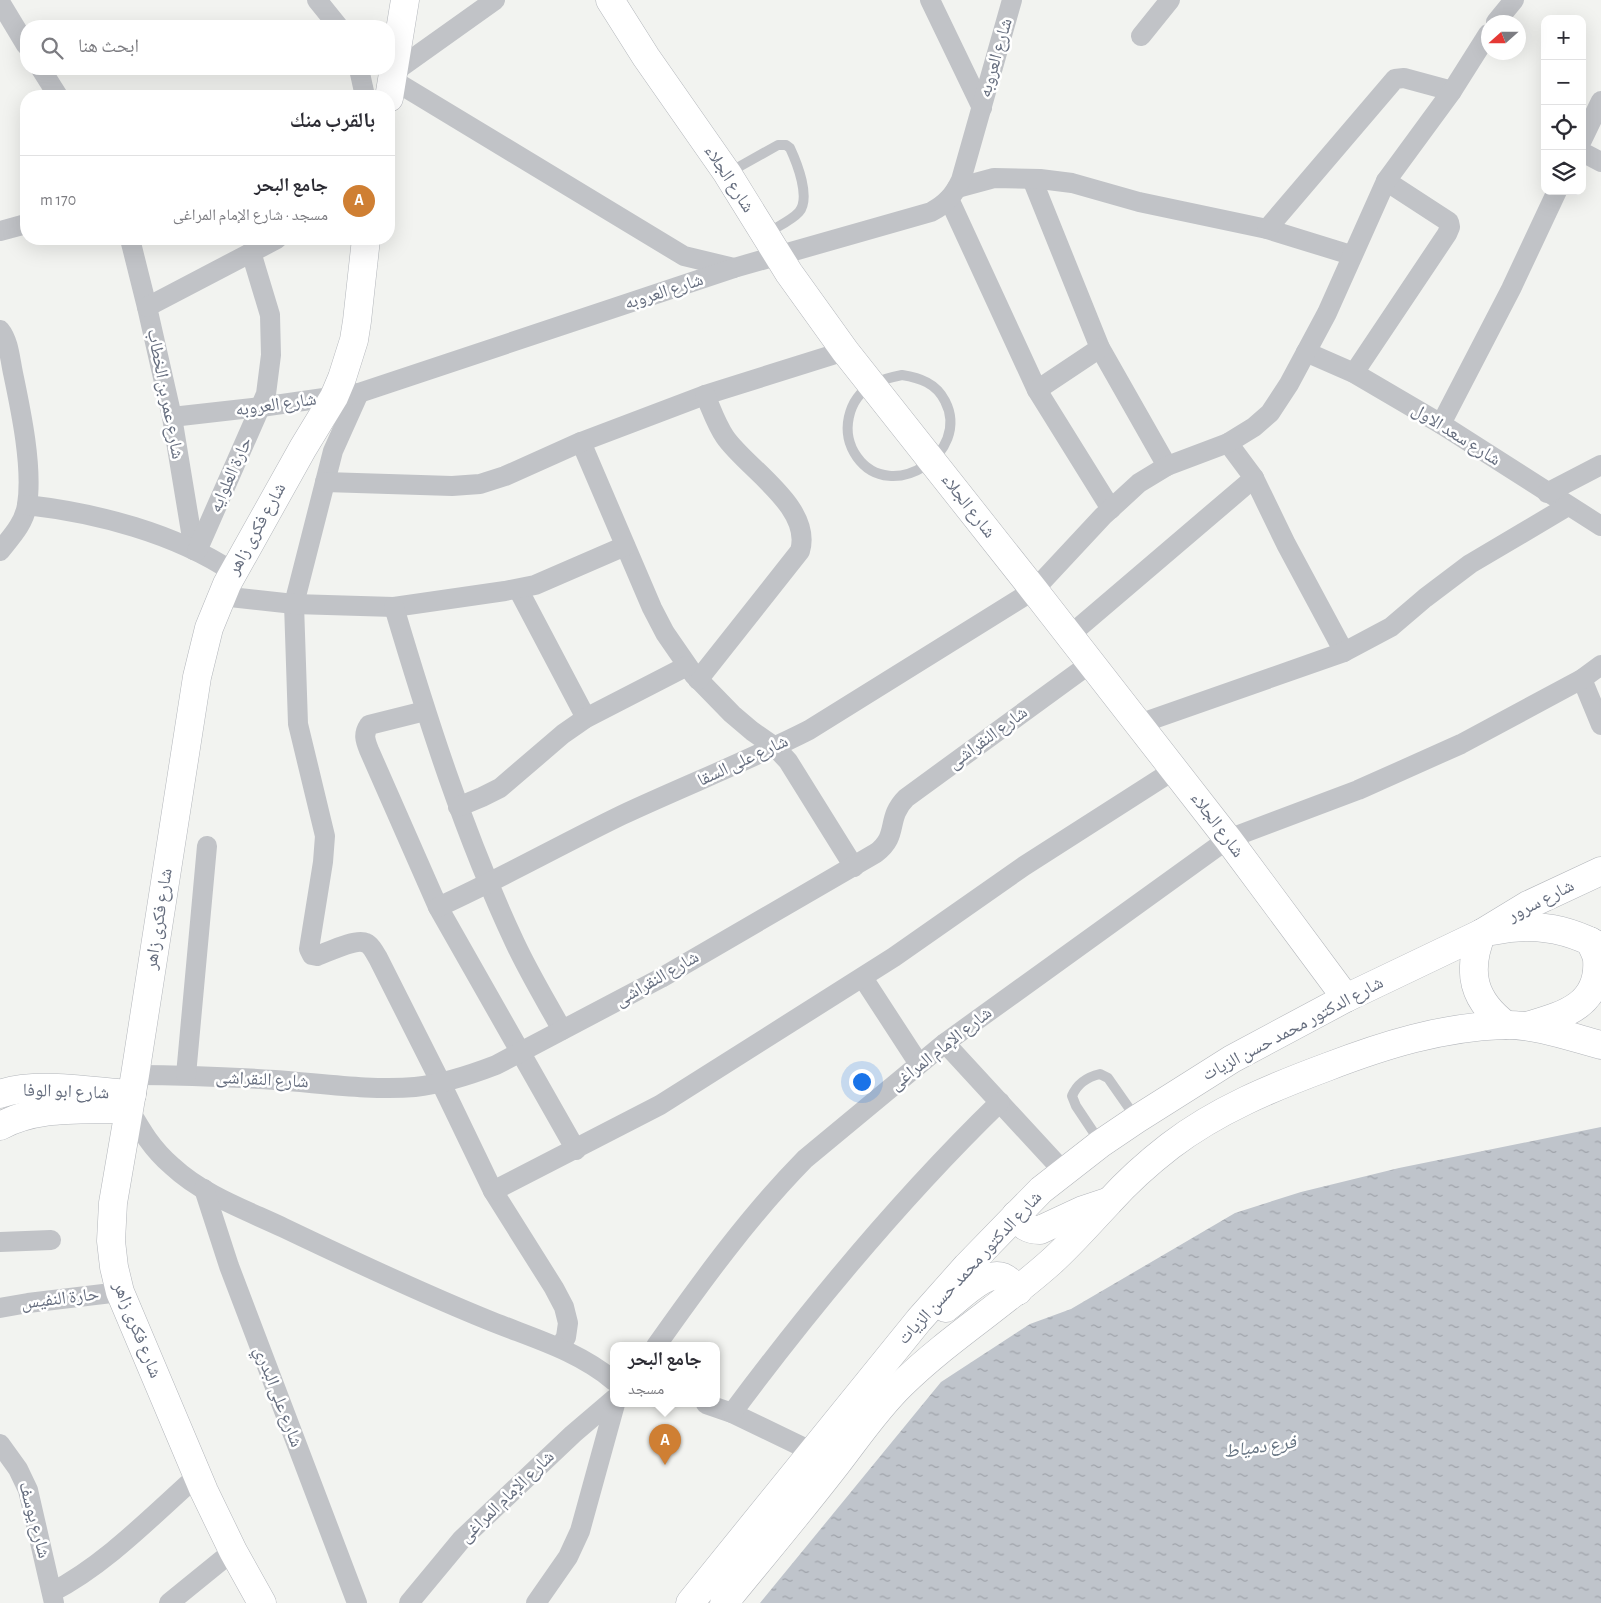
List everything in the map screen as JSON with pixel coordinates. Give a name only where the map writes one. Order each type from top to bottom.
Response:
[{"type":"street","points":[[317,0],[333,20]]},
{"type":"street","points":[[495,0],[392,83],[684,256],[734,268]]},
{"type":"street","name":"شارع الجلاء","points":[[610,0],[646,57],[727,173],[789,273],[845,351],[1139,724],[1228,839],[1346,998]]},
{"type":"street","points":[[930,0],[982,108]]},
{"type":"street","name":"شارع العروبه","points":[[172,417],[261,408],[347,395],[734,268],[772,245],[919,216],[942,206],[953,193],[982,108],[1012,0]]},
{"type":"street","points":[[1141,36],[1170,0]]},
{"type":"street","points":[[1502,15],[1514,0]]},
{"type":"street","points":[[0,2],[20,34]]},
{"type":"street","points":[[395,54],[399,16]]},
{"type":"street","name":"شارع على السقا","points":[[438,907],[489,884],[552,849],[623,814],[809,730],[1034,590],[1111,509],[1139,483],[1167,466],[1228,443],[1254,427],[1270,413],[1306,352],[1326,313],[1386,181],[1452,91],[1481,45]]},
{"type":"street","points":[[45,75],[54,90]]},
{"type":"street","points":[[361,75],[364,90]]},
{"type":"street","points":[[1267,229],[1394,79],[1404,78],[1452,91]]},
{"type":"street","points":[[1586,132],[1601,101]]},
{"type":"street","points":[[1586,154],[1601,162]]},
{"type":"street","points":[[1111,509],[1037,390],[953,193],[994,178],[1032,179],[1072,184],[1139,202],[1267,229],[1351,256]]},
{"type":"street","points":[[1032,179],[1100,348],[1167,466]]},
{"type":"street","points":[[1354,373],[1442,242],[1450,227],[1449,222],[1386,181]]},
{"type":"street","points":[[1441,424],[1511,289],[1555,195]]},
{"type":"street","points":[[0,231],[20,226]]},
{"type":"street","name":"شارع عمر بن الخطاب","points":[[132,245],[148,307],[172,417],[196,551]]},
{"type":"street","points":[[148,307],[264,245]]},
{"type":"street","name":"شارع فكرى زاهر","points":[[262,1603],[233,1551],[197,1476],[120,1292],[112,1254],[111,1222],[197,677],[209,628],[227,584],[303,448],[347,395],[342,378],[358,321],[365,245]]},
{"type":"street","name":"حارة العلوايه","points":[[196,551],[266,394],[270,368],[270,315],[251,252]]},
{"type":"street","points":[[0,330],[4,335],[8,349],[21,411],[29,474],[27,505],[23,519],[0,551]]},
{"type":"street","points":[[1037,390],[1100,348]]},
{"type":"street","points":[[325,482],[452,486],[480,484],[505,476],[581,442],[705,395],[845,351]]},
{"type":"street","name":"شارع سعد الاول","points":[[1306,352],[1354,373],[1441,424],[1601,526]]},
{"type":"street","points":[[347,395],[294,604],[298,724],[325,836],[323,862],[309,949],[312,955],[318,956],[355,942],[368,943],[378,958],[493,1192],[564,1306],[568,1323],[566,1337],[560,1347]]},
{"type":"street","points":[[458,807],[500,788],[563,734],[586,718],[693,673],[800,550],[802,531],[794,512],[724,436],[705,395]]},
{"type":"street","points":[[581,442],[665,634],[693,673],[742,723],[775,747],[794,769],[854,867]]},
{"type":"street","points":[[1228,443],[1254,478],[1286,544],[1344,652]]},
{"type":"street","points":[[1547,493],[1601,465]]},
{"type":"street","points":[[1070,635],[1254,478]]},
{"type":"street","points":[[27,505],[79,513],[146,531],[196,551],[227,584],[294,604],[394,607],[518,588],[535,585],[625,546]]},
{"type":"street","points":[[1139,724],[1344,652],[1391,627],[1470,564],[1568,506]]},
{"type":"street","points":[[518,588],[586,718]]},
{"type":"street","points":[[394,607],[425,711],[458,807],[516,945],[562,1030]]},
{"type":"street","name":"شارع النقراشى","points":[[132,1093],[186,1076],[389,1088],[415,1087],[469,1076],[496,1065],[661,978],[854,867],[885,847],[890,838],[894,813],[898,805],[1091,663]]},
{"type":"street","name":"شارع الإمام المراغى","points":[[659,1342],[717,1262],[785,1180],[805,1159],[945,1043],[1228,839],[1358,790],[1461,744],[1582,679],[1601,664]]},
{"type":"street","points":[[1582,679],[1601,725]]},
{"type":"street","points":[[425,711],[369,725],[365,730],[364,736],[438,907],[576,1150]]},
{"type":"street","points":[[493,1192],[660,1105],[894,958],[1024,866],[1174,770]]},
{"type":"street","points":[[186,1076],[207,846]]},
{"type":"street","name":"شارع سرور","points":[[1482,933],[1528,905],[1601,872]]},
{"type":"street","points":[[1515,1026],[1568,1014],[1578,1009],[1587,1002],[1598,982],[1599,970],[1596,944],[1570,933],[1548,928],[1526,926],[1503,928],[1482,933],[1475,950],[1473,967],[1475,984],[1482,1000],[1492,1014],[1515,1026],[1551,1032],[1601,1045]]},
{"type":"street","name":"شارع الدكتور محمد حسن الزيات","points":[[690,1603],[919,1320],[961,1273],[1041,1190],[1136,1119],[1232,1059],[1346,998],[1482,933]]},
{"type":"street","points":[[863,978],[919,1064]]},
{"type":"street","name":"شارع الدكتور محمد حسن الزيات","points":[[724,1603],[876,1412],[899,1386],[951,1340],[1018,1291],[1083,1231],[1140,1172],[1171,1145],[1215,1117],[1260,1094],[1389,1044],[1427,1034],[1466,1028],[1515,1026]]},
{"type":"street","points":[[945,1043],[1064,1172]]},
{"type":"street","name":"شارع ابو الوفا","points":[[0,1094],[14,1090],[37,1088],[132,1093]]},
{"type":"street","points":[[132,1093],[147,1141],[172,1167],[204,1189],[336,1253],[440,1300],[516,1332],[560,1347],[583,1359],[610,1378]]},
{"type":"street","name":"شارع ابو الوفا","points":[[0,1126],[18,1118],[42,1112],[132,1093]]},
{"type":"street","points":[[732,1413],[795,1329],[838,1278],[952,1149],[1000,1102]]},
{"type":"street","name":"شارع على البدري","points":[[204,1189],[229,1266],[357,1603]]},
{"type":"street","points":[[1016,1215],[1026,1227],[1040,1230],[1083,1210],[1110,1201]]},
{"type":"street","points":[[0,1242],[51,1240]]},
{"type":"street","points":[[919,1320],[946,1308],[988,1276],[1002,1277],[1008,1280],[1018,1291]]},
{"type":"street","name":"حارة النفيس","points":[[0,1308],[120,1292]]},
{"type":"street","name":"شارع الإمام المراغى","points":[[410,1603],[462,1539],[573,1434],[610,1403]]},
{"type":"street","points":[[536,1603],[568,1557],[580,1531],[615,1407]]},
{"type":"street","points":[[715,1407],[732,1413],[813,1452]]},
{"type":"street","name":"شارع يوسف","points":[[0,1444],[18,1469],[28,1490],[53,1598]]},
{"type":"street","points":[[53,1598],[71,1582],[98,1563],[197,1476]]},
{"type":"street","points":[[169,1603],[233,1551]]},
{"type":"lane","points":[[727,173],[778,145],[786,145],[790,148],[805,194],[805,200],[799,212],[772,245]]},
{"type":"lane","points":[[917,377],[930,383],[941,394],[948,407],[951,422],[949,436],[942,450],[932,460],[918,470],[902,476],[885,475],[870,469],[857,457],[849,442],[847,426],[851,409],[860,395],[872,385],[887,378],[917,377]]},
{"type":"lane","points":[[1101,1144],[1076,1106],[1072,1096],[1076,1087],[1091,1076],[1100,1074],[1108,1078],[1136,1119]]},
{"type":"water","name":"فرع دمياط","points":[[1601,1127],[1601,1603],[760,1603],[941,1382],[1030,1324],[1071,1309],[1235,1213],[1301,1192],[1399,1168]]},
{"type":"place","name":"جامع البحر","points":[[665,1465]]}]
